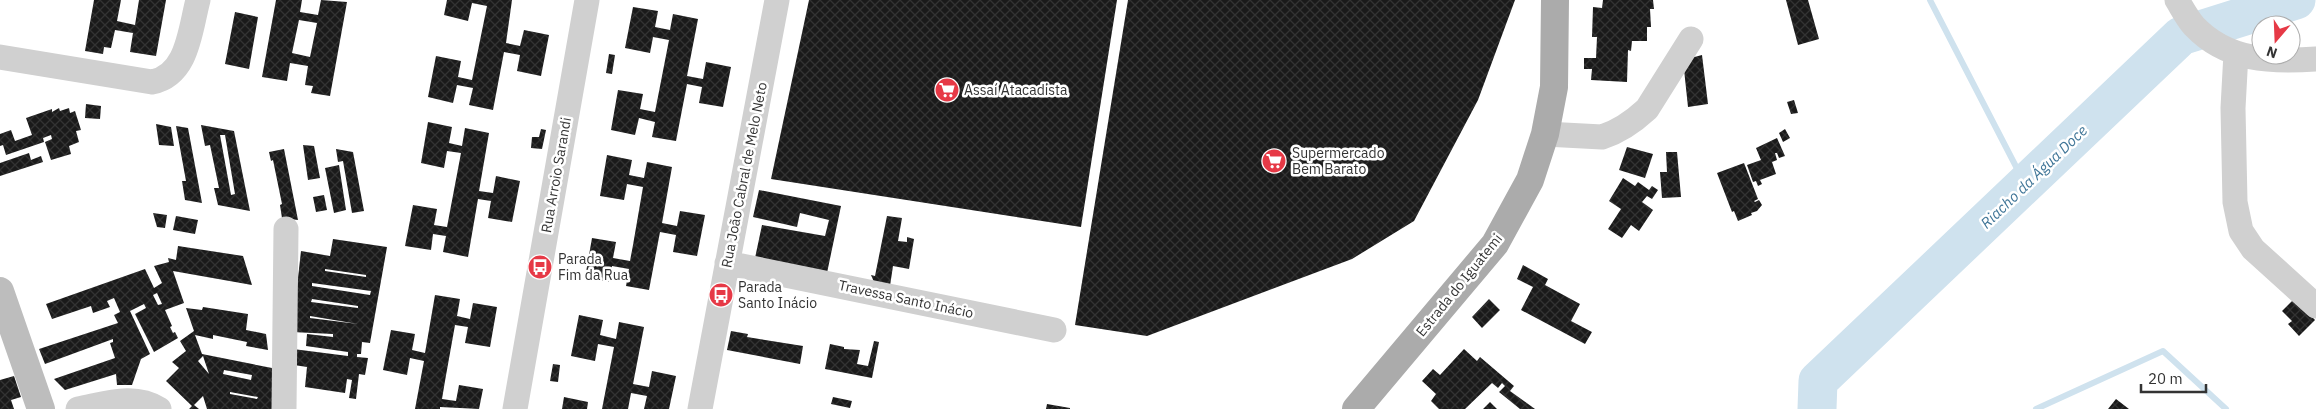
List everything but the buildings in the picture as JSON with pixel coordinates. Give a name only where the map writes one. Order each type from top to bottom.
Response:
[{"type":"main road","name":"Estrada do Iguatemi","points":[[1356,409],[1496,244],[1530,180],[1545,134],[1554,87],[1555,0]]},
{"type":"street","points":[[0,57],[152,82],[161,80],[178,67],[184,56],[198,0]]},
{"type":"street","name":"Rua Arroio Sarandi","points":[[515,409],[587,0]]},
{"type":"street","name":"Rua João Cabral de Melo Neto","points":[[700,409],[777,0]]},
{"type":"street","points":[[2177,0],[2194,26],[2220,46],[2244,57],[2286,61],[2316,59]]},
{"type":"street","points":[[1545,134],[1602,137],[1637,118],[1647,110],[1691,39]]},
{"type":"street","points":[[2236,53],[2233,108],[2235,202],[2241,230],[2252,249],[2316,306]]},
{"type":"street","points":[[284,409],[286,229]]},
{"type":"street","name":"Travessa Santo Inácio","points":[[728,263],[1054,330]]},
{"type":"street","points":[[0,291],[41,409]]},
{"type":"street","points":[[78,409],[126,400],[143,402],[159,409]]},
{"type":"waterway","points":[[1930,0],[2025,184]]},
{"type":"waterway","name":"Riacho da Água Doce","points":[[1817,409],[1818,381],[2181,36],[2296,0]]},
{"type":"waterway","points":[[2036,409],[2163,351],[2226,409]]},
{"type":"place","name":"Assaí Atacadista","points":[[947,90]]},
{"type":"place","name":"Supermercado Bem Barato","points":[[1274,161]]},
{"type":"place","name":"Parada Fim da Rua","points":[[540,267]]},
{"type":"place","name":"Parada Santo Inácio","points":[[721,295]]}]
